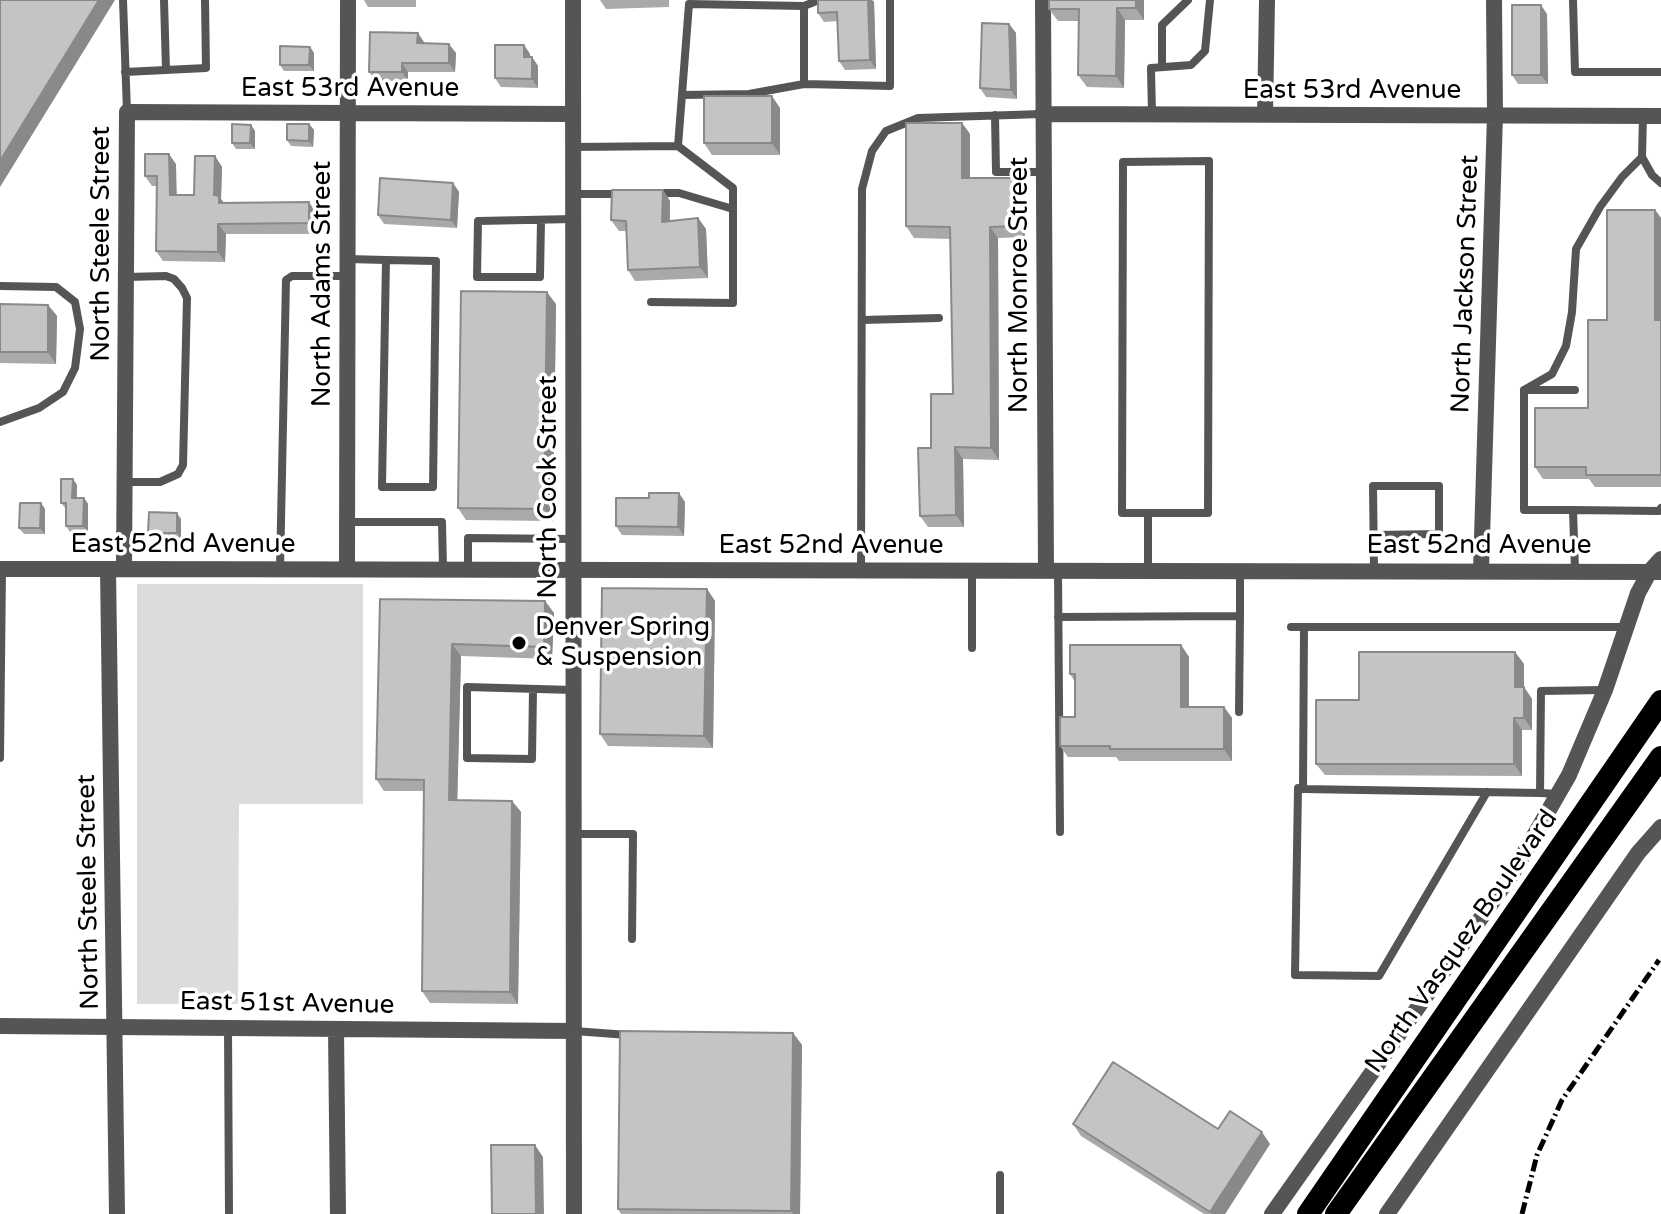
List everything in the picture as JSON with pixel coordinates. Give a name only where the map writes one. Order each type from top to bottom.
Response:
[{"type":"highway","name":"North Vasquez Boulevard","points":[[1308,1214],[1661,701]]},
{"type":"highway","name":"North Vasquez Boulevard","points":[[1336,1214],[1661,757]]},
{"type":"street","name":"North Adams Street","points":[[347,569],[348,0]]},
{"type":"street","name":"North Cook Street","points":[[573,0],[574,1214]]},
{"type":"street","name":"North Monroe Street","points":[[1043,0],[1042,114],[1052,570]]},
{"type":"street","points":[[1265,114],[1267,0]]},
{"type":"street","name":"North Jackson Street","points":[[1481,570],[1495,115],[1494,0]]},
{"type":"street","name":"East 53rd Avenue","points":[[127,112],[573,114]]},
{"type":"street","name":"North Steele Street","points":[[117,1214],[116,569],[124,482],[127,112]]},
{"type":"street","name":"East 53rd Avenue","points":[[1042,114],[1661,116]]},
{"type":"street","points":[[1272,1214],[1512,874],[1559,794],[1605,690],[1638,593],[1657,567]]},
{"type":"street","name":"East 52nd Avenue","points":[[1,569],[1575,570],[1657,567]]},
{"type":"street","points":[[1387,1214],[1638,853],[1661,827]]},
{"type":"street","name":"East 51st Avenue","points":[[0,1026],[573,1031]]},
{"type":"street","points":[[336,1029],[338,1214]]},
{"type":"lane","points":[[123,0],[127,112]]},
{"type":"lane","points":[[164,0],[166,70]]},
{"type":"lane","points":[[125,72],[206,68],[205,0]]},
{"type":"lane","points":[[678,146],[689,4],[804,6],[819,0]]},
{"type":"lane","points":[[682,95],[749,94],[804,84],[890,86],[890,0]]},
{"type":"lane","points":[[1162,67],[1162,25],[1188,0]]},
{"type":"lane","points":[[1152,114],[1151,68],[1191,65],[1205,51],[1210,0]]},
{"type":"lane","points":[[1573,0],[1575,72],[1661,72]]},
{"type":"lane","points":[[804,6],[804,84]]},
{"type":"lane","points":[[861,569],[862,189],[872,151],[886,131],[918,118],[1042,114]]},
{"type":"lane","points":[[995,115],[996,172],[1043,172]]},
{"type":"lane","points":[[1643,115],[1642,157],[1652,175],[1661,183]]},
{"type":"lane","points":[[573,147],[678,146],[733,188],[733,303],[651,302]]},
{"type":"lane","points":[[1524,390],[1552,374],[1566,346],[1572,312],[1576,249],[1600,207],[1622,177],[1642,157]]},
{"type":"lane","points":[[1209,161],[1208,513],[1148,513],[1122,513],[1123,162],[1209,161]]},
{"type":"lane","points":[[573,194],[633,193]]},
{"type":"lane","points":[[649,193],[679,193],[733,209]]},
{"type":"lane","points":[[541,220],[540,277],[477,277],[478,221],[573,219]]},
{"type":"lane","points":[[280,569],[286,280],[292,276],[386,260],[436,261],[433,487],[382,487],[386,260]]},
{"type":"lane","points":[[124,482],[160,482],[178,474],[183,465],[187,298],[174,279],[166,276],[126,277]]},
{"type":"lane","points":[[0,286],[56,287],[75,302],[80,329],[75,368],[63,392],[39,408],[0,422]]},
{"type":"lane","points":[[862,320],[939,318]]},
{"type":"lane","points":[[1524,390],[1575,390]]},
{"type":"lane","points":[[1524,390],[1524,510],[1659,511],[1661,508]]},
{"type":"lane","points":[[1374,535],[1439,534],[1439,486],[1373,486],[1374,570]]},
{"type":"lane","points":[[1573,510],[1575,570]]},
{"type":"lane","points":[[1148,513],[1148,570]]},
{"type":"lane","points":[[347,522],[442,522],[443,569]]},
{"type":"lane","points":[[468,569],[468,538],[573,539]]},
{"type":"lane","points":[[0,758],[1,569]]},
{"type":"lane","points":[[972,570],[972,648]]},
{"type":"lane","points":[[1052,570],[1058,617],[1060,832]]},
{"type":"lane","points":[[1239,712],[1240,570]]},
{"type":"lane","points":[[1058,617],[1240,616]]},
{"type":"lane","points":[[1291,627],[1626,627]]},
{"type":"lane","points":[[1303,789],[1304,627]]},
{"type":"lane","points":[[533,689],[532,759],[467,758],[467,687],[574,690]]},
{"type":"lane","points":[[1540,793],[1541,691],[1605,690]]},
{"type":"lane","points":[[1487,792],[1379,976],[1295,975],[1298,788],[1303,789],[1487,792],[1540,793],[1559,794]]},
{"type":"lane","points":[[573,834],[633,834],[632,939]]},
{"type":"lane","points":[[228,1028],[229,1214]]},
{"type":"lane","points":[[573,1031],[637,1035]]},
{"type":"lane","points":[[1000,1175],[1000,1214]]},
{"type":"shaded area","points":[[137,584],[363,584],[363,804],[239,804],[238,1004],[137,1004]]},
{"type":"building","points":[[0,0],[99,0],[0,161]]},
{"type":"building","points":[[818,0],[868,0],[870,60],[839,61],[837,12],[818,13]]},
{"type":"building","points":[[1049,0],[1136,0],[1136,8],[1117,8],[1116,76],[1078,75],[1079,9],[1049,9]]},
{"type":"building","points":[[1512,5],[1541,5],[1541,75],[1512,75]]},
{"type":"building","points":[[982,23],[1009,24],[1011,90],[980,88]]},
{"type":"building","points":[[370,32],[418,33],[417,43],[449,44],[449,63],[402,63],[402,72],[369,72]]},
{"type":"building","points":[[495,45],[524,45],[524,57],[532,57],[532,79],[495,78]]},
{"type":"building","points":[[280,46],[310,47],[309,65],[280,65]]},
{"type":"building","points":[[704,96],[772,96],[772,143],[704,143]]},
{"type":"building","points":[[906,123],[962,123],[962,178],[1017,178],[1017,226],[990,227],[991,448],[955,447],[956,515],[920,516],[918,448],[931,448],[931,394],[953,394],[950,227],[906,226]]},
{"type":"building","points":[[232,124],[251,125],[250,143],[232,143]]},
{"type":"building","points":[[287,124],[309,124],[309,141],[287,140]]},
{"type":"building","points":[[145,154],[169,154],[170,195],[194,195],[195,156],[215,156],[214,195],[219,196],[219,203],[309,202],[309,223],[218,224],[218,252],[156,251],[157,176],[145,176]]},
{"type":"building","points":[[380,178],[453,183],[451,220],[378,215]]},
{"type":"building","points":[[612,190],[663,190],[662,222],[698,218],[700,267],[628,270],[626,221],[611,220]]},
{"type":"building","points":[[1607,210],[1655,210],[1655,320],[1661,320],[1661,475],[1586,475],[1586,467],[1535,467],[1535,408],[1588,408],[1588,320],[1607,320]]},
{"type":"building","points":[[461,291],[547,292],[544,509],[458,508]]},
{"type":"building","points":[[0,304],[48,305],[48,352],[0,352]]},
{"type":"building","points":[[61,479],[73,479],[72,498],[84,498],[83,526],[66,526],[66,503],[61,503]]},
{"type":"building","points":[[649,493],[679,493],[678,527],[616,526],[616,498],[649,498]]},
{"type":"building","points":[[20,503],[41,503],[40,528],[19,528]]},
{"type":"building","points":[[149,512],[177,513],[177,533],[148,533]]},
{"type":"building","points":[[602,588],[707,589],[704,736],[600,734]]},
{"type":"building","points":[[380,599],[545,601],[544,647],[452,644],[449,800],[512,801],[510,992],[422,991],[424,780],[376,779]]},
{"type":"building","points":[[1070,645],[1181,645],[1181,707],[1224,707],[1224,749],[1060,746],[1060,717],[1075,717],[1075,674],[1070,674]]},
{"type":"building","points":[[1359,652],[1515,652],[1515,687],[1524,687],[1524,718],[1514,718],[1514,764],[1316,764],[1316,700],[1359,700]]},
{"type":"building","points":[[620,1031],[793,1033],[791,1211],[618,1209]]},
{"type":"building","points":[[1113,1062],[1218,1129],[1230,1111],[1262,1132],[1210,1212],[1073,1124]]},
{"type":"building","points":[[491,1145],[535,1145],[536,1214],[492,1214]]},
{"type":"railway","points":[[1522,1214],[1537,1155],[1562,1100],[1659,960]]},
{"type":"place","name":"Denver Spring & Suspension","points":[[519,643]]}]
